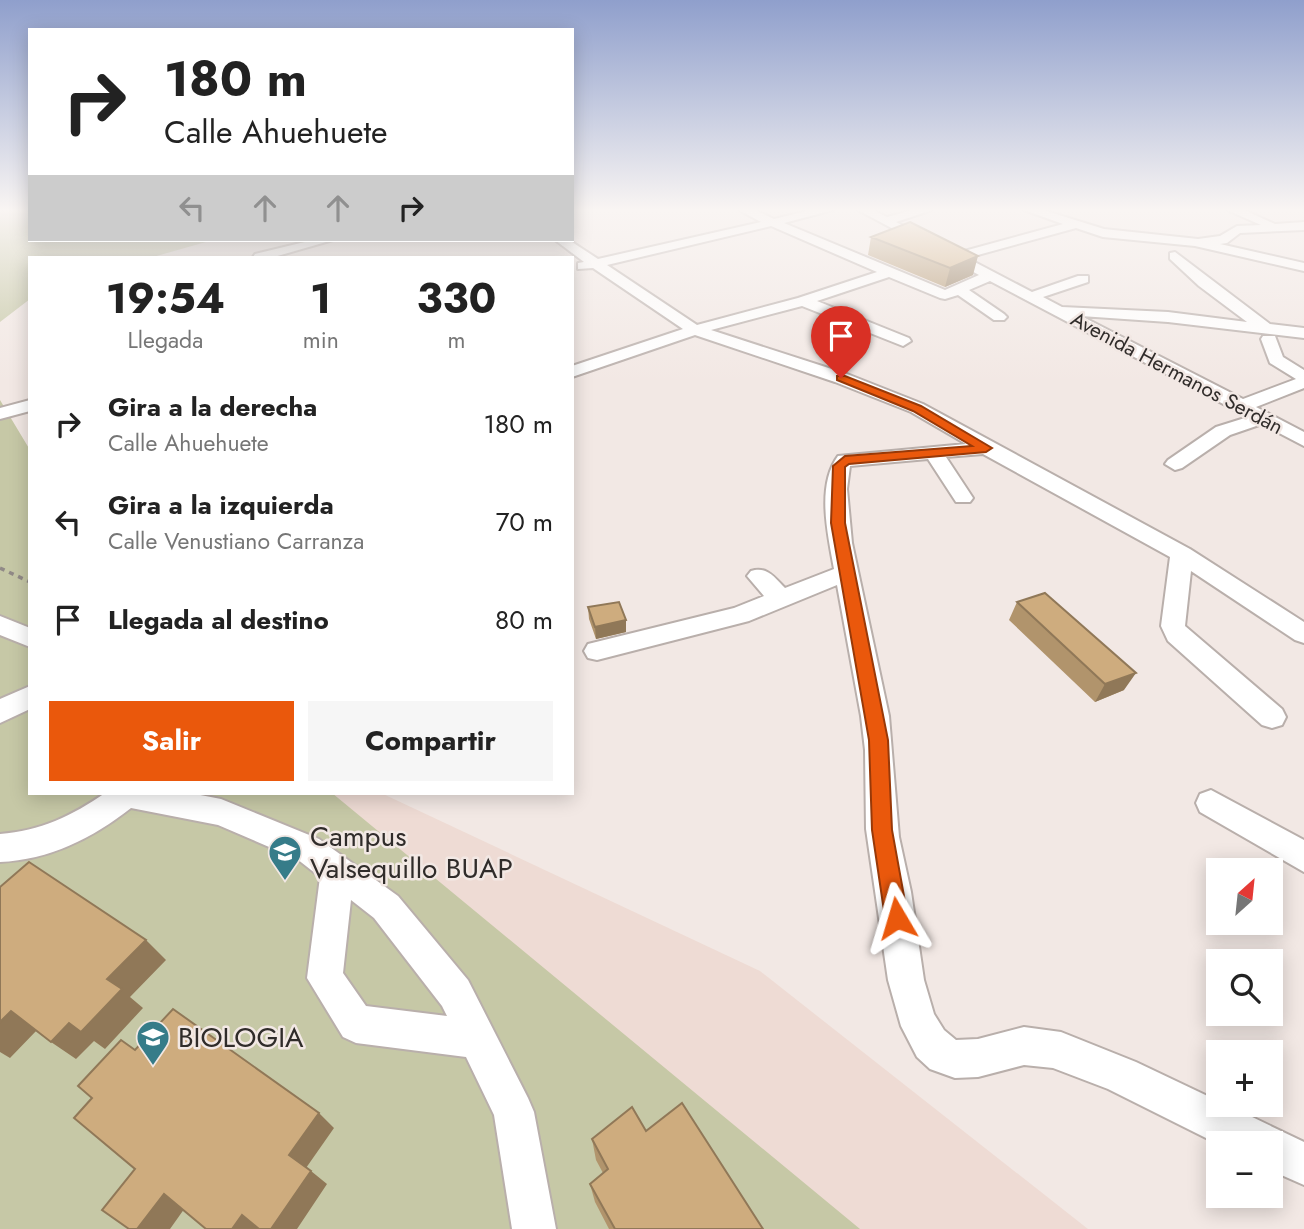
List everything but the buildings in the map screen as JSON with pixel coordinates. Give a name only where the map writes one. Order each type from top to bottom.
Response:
[{"type":"street","points":[[598,267],[695,330],[885,394],[943,422],[1182,554],[1304,634]]},
{"type":"street","points":[[876,267],[953,292],[999,317]]},
{"type":"street","name":"Avenida Hermanos Serdán","points":[[972,267],[1304,440]]},
{"type":"street","points":[[1187,267],[1268,333],[1276,360],[1304,377]]},
{"type":"street","points":[[574,371],[695,330],[803,301],[889,273]]},
{"type":"street","points":[[953,292],[989,276]]},
{"type":"street","points":[[1030,297],[1083,279]]},
{"type":"street","points":[[803,301],[904,341]]},
{"type":"street","points":[[1058,311],[1114,313],[1268,333],[1304,333]]},
{"type":"street","points":[[1242,406],[1304,382]]},
{"type":"street","points":[[0,414],[28,406]]},
{"type":"street","points":[[1175,464],[1223,431],[1263,418]]},
{"type":"street","points":[[986,448],[853,459],[841,463],[837,476],[838,523],[878,740],[882,830],[894,894],[904,976],[922,1028],[935,1049],[945,1056],[965,1061],[1019,1047],[1035,1045],[1052,1049],[1133,1080],[1235,1131]]},
{"type":"street","points":[[934,453],[964,498]]},
{"type":"street","points":[[1182,554],[1173,626],[1177,635],[1272,717]]},
{"type":"street","points":[[597,651],[740,615],[846,573]]},
{"type":"street","points":[[759,576],[781,599]]},
{"type":"street","points":[[0,625],[28,637]]},
{"type":"street","points":[[0,712],[28,697]]},
{"type":"street","points":[[0,848],[52,838],[92,819],[124,795]]},
{"type":"street","points":[[137,795],[222,812],[308,849],[386,908],[455,993],[514,1112],[534,1229]]},
{"type":"street","points":[[1211,803],[1304,856]]},
{"type":"street","points":[[337,871],[325,978],[356,1024],[478,1039]]},
{"type":"street","points":[[1283,1154],[1304,1164]]},
{"type":"path","points":[[0,568],[28,581]]},
{"type":"shaded area","name":"Campus Valsequillo BUAP","points":[[30,795],[385,795],[760,971],[1088,1229],[0,1229]]},
{"type":"green space","points":[[0,267],[28,267],[28,301],[0,322]]},
{"type":"green space","name":"Campus Valsequillo BUAP","points":[[0,400],[28,447],[28,795],[334,795],[860,1229],[0,1229]]},
{"type":"place","name":"Campus Valsequillo BUAP","points":[[285,882]]},
{"type":"place","name":"BIOLOGIA","points":[[153,1067]]},
{"type":"route","points":[[841,378],[917,408],[986,448],[845,460],[839,466],[837,476],[842,552],[876,723],[882,830],[897,918]]}]
